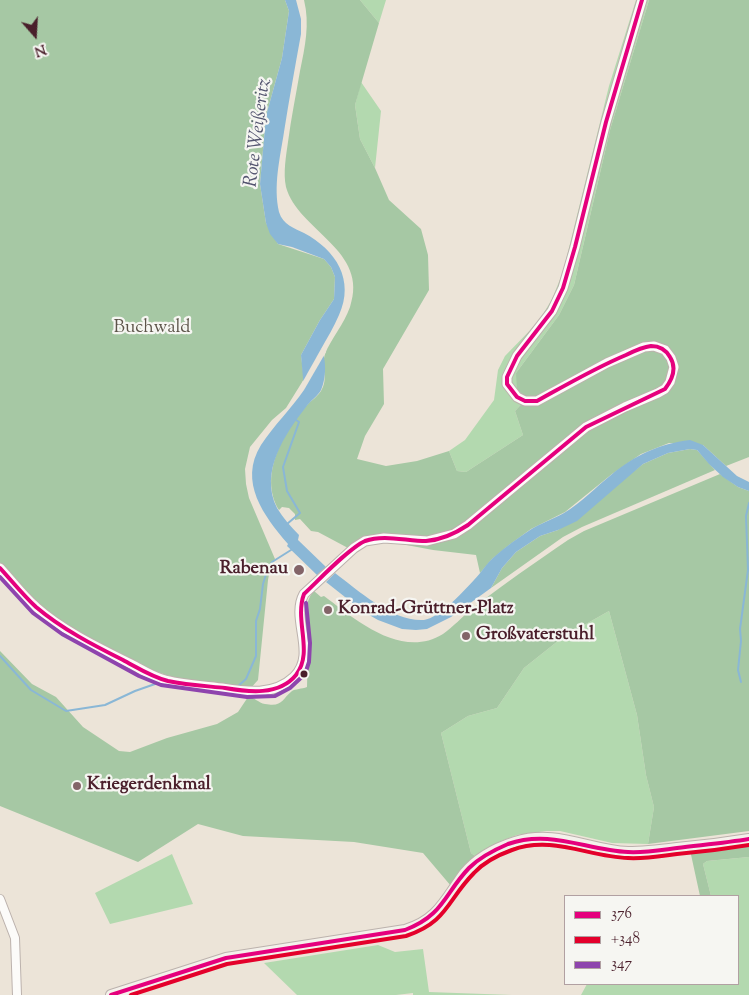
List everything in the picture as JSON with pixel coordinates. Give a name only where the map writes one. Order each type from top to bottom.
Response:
[{"type":"main road","points":[[111,995],[226,958],[405,930],[417,926],[437,912],[465,874],[482,858],[493,850],[517,841],[550,837],[627,852],[749,839]]},
{"type":"street","points":[[0,568],[37,608],[66,629],[109,654],[162,679],[234,690],[256,692],[273,690],[286,683],[300,670],[303,661],[304,643],[300,615],[301,599],[304,594],[354,548],[365,541],[384,538],[427,541],[454,534],[468,526],[520,484],[564,444],[586,428],[665,388],[670,382],[674,367],[671,358],[665,350],[654,346],[644,347],[627,354],[537,401],[525,401],[517,397],[507,384],[507,377],[517,356],[552,311],[563,288],[606,122],[642,0]]},
{"type":"street","points":[[0,899],[15,938],[17,995]]},
{"type":"green space","name":"Buchwald","points":[[0,0],[285,0],[289,11],[282,58],[266,116],[260,184],[266,223],[278,244],[324,259],[331,267],[335,277],[334,299],[301,355],[304,379],[286,408],[272,420],[250,447],[245,469],[249,498],[275,559],[270,569],[268,580],[258,680],[249,690],[170,676],[154,671],[115,653],[57,618],[24,590],[0,563]]},
{"type":"green space","points":[[304,0],[360,0],[379,23],[355,105],[360,139],[389,200],[421,229],[428,255],[429,290],[383,369],[384,404],[365,436],[357,459],[386,466],[417,461],[449,451],[457,471],[466,472],[523,435],[515,411],[527,398],[517,390],[516,373],[559,315],[574,285],[610,130],[649,0],[749,0],[749,457],[726,466],[703,445],[669,443],[641,454],[612,474],[565,512],[531,529],[509,545],[492,559],[480,573],[476,555],[433,550],[364,537],[348,548],[318,532],[311,531],[300,519],[295,520],[295,514],[289,508],[282,507],[279,510],[273,497],[271,482],[277,454],[290,427],[308,404],[320,393],[325,377],[325,354],[350,307],[353,287],[350,270],[342,256],[293,202],[285,182],[286,153],[306,36],[307,18]]},
{"type":"green space","points":[[360,0],[386,0],[379,23]]},
{"type":"green space","points":[[636,0],[649,0],[610,130],[574,285],[559,315],[516,373],[527,398],[515,411],[523,435],[466,472],[457,471],[449,451],[465,440],[494,400],[498,370],[505,356],[539,321],[552,299],[563,272],[609,86]]},
{"type":"green space","points":[[361,82],[381,111],[375,168],[360,139],[355,105]]},
{"type":"green space","points":[[690,449],[697,450],[715,470],[563,537],[491,588],[502,568],[516,552],[540,536],[558,530],[643,464],[668,453]]},
{"type":"green space","points":[[720,474],[738,487],[749,491],[749,831],[648,844],[654,807],[646,775],[637,715],[609,611],[563,637],[524,668],[497,708],[468,716],[441,733],[471,853],[475,856],[451,886],[423,853],[354,842],[243,836],[198,824],[138,862],[0,806],[0,651],[32,684],[56,697],[83,727],[119,751],[130,752],[167,738],[217,724],[238,712],[248,697],[275,705],[279,704],[292,691],[307,687],[308,646],[302,613],[314,591],[379,633],[411,642],[427,641],[443,634],[495,591],[568,540],[584,531]]},
{"type":"green space","points":[[609,611],[637,715],[646,775],[654,807],[648,844],[612,843],[560,831],[546,831],[517,835],[501,841],[475,856],[471,853],[441,733],[468,716],[497,708],[524,668],[563,637]]},
{"type":"green space","points":[[749,843],[749,857],[707,861],[703,864],[711,895],[700,895],[690,850]]},
{"type":"green space","points":[[172,854],[193,904],[110,924],[95,893]]},
{"type":"green space","points":[[749,857],[749,995],[581,995],[586,985],[739,985],[739,895],[711,895],[703,864],[707,861]]},
{"type":"green space","points":[[378,945],[395,952],[423,949],[429,992],[512,995],[413,995],[413,993],[396,995],[297,995],[264,963]]},
{"type":"water","points":[[285,0],[296,0],[301,19],[301,34],[278,172],[277,202],[279,212],[286,223],[315,240],[333,257],[340,267],[345,290],[339,315],[321,349],[325,364],[323,386],[283,441],[273,467],[271,481],[272,494],[279,512],[299,535],[298,540],[326,567],[317,575],[287,546],[288,544],[270,522],[257,498],[252,472],[261,445],[304,390],[301,355],[334,299],[335,277],[331,267],[324,259],[278,244],[270,234],[266,223],[260,184],[266,116],[282,58],[289,11]]},
{"type":"water","points":[[690,440],[703,445],[737,476],[749,482],[749,491],[738,487],[723,477],[697,450],[690,449],[668,453],[643,464],[577,521],[540,536],[516,552],[502,568],[491,588],[451,617],[427,629],[402,629],[378,620],[364,612],[326,582],[335,573],[389,611],[412,619],[424,620],[430,618],[458,597],[491,560],[503,550],[538,525],[570,509],[629,462],[638,456],[668,444]]},
{"type":"pier","points":[[321,349],[326,352],[304,390],[302,383]]},
{"type":"waterway","points":[[287,524],[300,513],[287,491],[283,467],[299,422],[296,420]]},
{"type":"waterway","points":[[741,682],[738,670],[741,641],[740,629],[748,570],[746,516],[749,503]]},
{"type":"waterway","points":[[237,687],[246,679],[256,656],[256,621],[267,571],[272,562],[291,550]]},
{"type":"waterway","points":[[0,656],[31,690],[66,711],[105,705],[135,691],[155,684],[164,684]]},
{"type":"transit line","name":"376","points":[[0,568],[31,602],[46,615],[89,642],[151,675],[168,681],[243,691],[272,689],[289,682],[301,666],[304,646],[301,615],[304,594],[351,550],[372,539],[387,538],[426,541],[443,538],[458,531],[468,525],[586,427],[665,389],[673,374],[672,361],[664,350],[651,346],[638,349],[603,365],[537,401],[525,401],[517,397],[507,384],[507,377],[517,356],[552,311],[563,288],[606,122],[642,0]]},
{"type":"transit line","name":"347","points":[[0,577],[33,613],[62,634],[139,676],[161,685],[247,697],[275,696],[290,688],[305,674],[309,662],[310,643],[306,603]]},
{"type":"transit line","name":"376","points":[[111,995],[226,958],[405,930],[428,918],[436,911],[469,868],[478,860],[503,846],[523,840],[553,839],[634,852],[749,839]]},
{"type":"transit line","name":"+348","points":[[131,995],[227,964],[406,936],[431,924],[439,917],[465,883],[482,865],[502,854],[527,846],[556,846],[613,857],[634,858],[749,845]]},
{"type":"place","name":"Rabenau","points":[[299,570]]},
{"type":"place","name":"Konrad-Grüttner-Platz","points":[[328,610]]},
{"type":"place","name":"Großvaterstuhl","points":[[466,636]]},
{"type":"place","name":"Kriegerdenkmal","points":[[77,786]]},
{"type":"water label","name":"Rote Weißeritz","points":[[259,133]]}]
